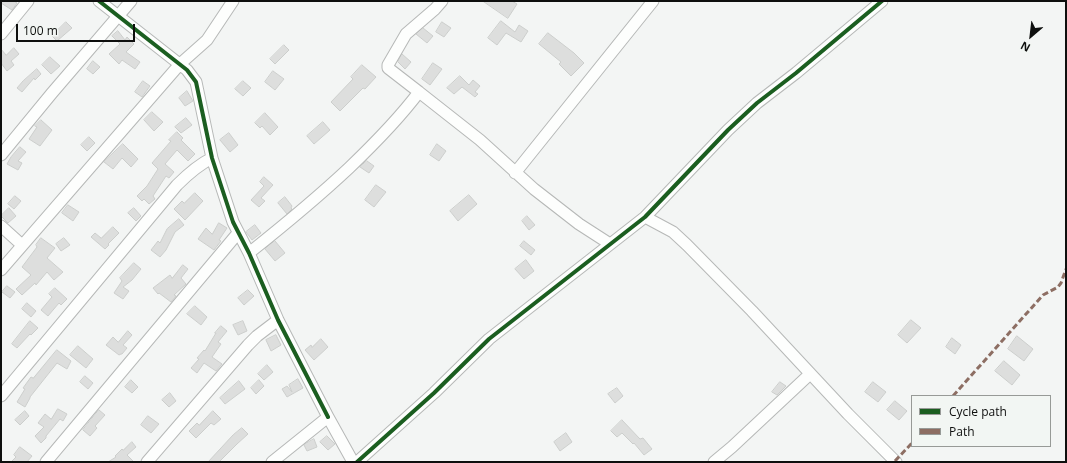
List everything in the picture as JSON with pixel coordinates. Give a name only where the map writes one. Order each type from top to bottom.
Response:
[{"type":"street","points":[[1,34],[28,1]]},
{"type":"street","points":[[99,1],[180,64],[187,70],[196,82],[212,158],[227,207],[238,233],[249,252],[278,320],[353,462]]},
{"type":"street","points":[[1,155],[131,1]]},
{"type":"street","points":[[1,270],[180,64],[207,40],[233,1]]},
{"type":"street","points":[[442,1],[406,34],[388,65],[388,68],[480,140],[515,173],[579,224],[610,244]]},
{"type":"street","points":[[515,173],[653,1]]},
{"type":"street","points":[[357,462],[434,393],[489,339],[645,217],[733,124],[882,1]]},
{"type":"street","points":[[249,252],[318,197],[394,123],[419,92]]},
{"type":"street","points":[[1,396],[177,185],[189,172],[202,162],[212,158]]},
{"type":"street","points":[[645,217],[672,232],[687,245],[896,462]]},
{"type":"street","points":[[1,226],[22,245]]},
{"type":"street","points":[[46,462],[238,233]]},
{"type":"street","points":[[147,462],[248,345],[278,320]]},
{"type":"street","points":[[714,462],[810,374]]},
{"type":"street","points":[[272,462],[328,417]]},
{"type":"building","points":[[1,1],[14,1],[17,3],[12,10],[1,3]]},
{"type":"building","points":[[483,1],[512,1],[517,4],[508,18]]},
{"type":"building","points":[[501,21],[515,32],[519,25],[528,31],[521,42],[506,33],[497,45],[488,38]]},
{"type":"building","points":[[66,22],[72,28],[57,41],[52,36]]},
{"type":"building","points":[[442,22],[451,28],[444,37],[436,32]]},
{"type":"building","points":[[423,28],[433,36],[427,43],[416,34]]},
{"type":"building","points":[[118,31],[125,40],[127,37],[134,44],[126,52],[140,62],[135,69],[122,60],[119,64],[109,54],[120,44],[112,36]]},
{"type":"building","points":[[548,33],[574,53],[584,63],[571,76],[559,64],[561,62],[539,44]]},
{"type":"building","points":[[284,45],[289,50],[275,64],[270,59]]},
{"type":"building","points":[[14,48],[19,54],[11,61],[14,65],[7,71],[1,63],[1,49],[6,55]]},
{"type":"building","points":[[402,54],[411,62],[405,69],[398,62]]},
{"type":"building","points":[[50,57],[60,66],[51,74],[42,65]]},
{"type":"building","points":[[93,61],[100,67],[93,74],[87,69]]},
{"type":"building","points":[[433,63],[442,69],[430,85],[422,79]]},
{"type":"building","points":[[362,65],[376,77],[340,111],[331,102],[353,79],[351,77]]},
{"type":"building","points":[[37,69],[41,74],[35,80],[34,78],[22,92],[17,88],[23,81]]},
{"type":"building","points":[[273,71],[284,79],[275,90],[265,82]]},
{"type":"building","points":[[460,76],[469,85],[473,80],[480,86],[475,92],[478,94],[475,97],[462,87],[454,94],[447,88]]},
{"type":"building","points":[[143,81],[150,86],[142,97],[135,92]]},
{"type":"building","points":[[243,81],[251,88],[243,96],[235,89]]},
{"type":"building","points":[[187,91],[193,101],[185,106],[179,98]]},
{"type":"building","points":[[152,112],[163,122],[154,131],[144,120]]},
{"type":"building","points":[[265,113],[278,127],[270,135],[262,126],[260,128],[255,123]]},
{"type":"building","points":[[186,118],[192,125],[181,133],[175,127]]},
{"type":"building","points":[[41,120],[52,130],[40,146],[29,139],[37,127],[35,126]]},
{"type":"building","points":[[323,122],[330,130],[314,144],[307,136]]},
{"type":"building","points":[[177,132],[183,138],[181,140],[195,154],[188,161],[177,150],[165,164],[174,172],[169,178],[166,176],[153,196],[155,199],[149,204],[144,199],[142,201],[137,196],[147,186],[158,169],[152,163],[171,141],[169,140]]},
{"type":"building","points":[[229,133],[238,145],[230,152],[220,140]]},
{"type":"building","points":[[89,137],[95,143],[87,151],[81,145]]},
{"type":"building","points":[[123,144],[138,159],[131,167],[122,158],[113,169],[104,162]]},
{"type":"building","points":[[437,144],[446,151],[439,161],[430,155]]},
{"type":"building","points":[[20,147],[26,152],[18,161],[22,163],[18,170],[7,164]]},
{"type":"building","points":[[367,161],[374,166],[369,173],[360,167]]},
{"type":"building","points":[[264,177],[273,185],[261,198],[265,201],[259,207],[251,200],[264,186],[260,182]]},
{"type":"building","points":[[376,185],[386,192],[374,207],[365,200]]},
{"type":"building","points":[[195,193],[203,201],[185,220],[174,209],[182,201],[184,203]]},
{"type":"building","points":[[469,195],[477,204],[458,221],[450,211]]},
{"type":"building","points":[[15,196],[21,201],[14,209],[8,204]]},
{"type":"building","points":[[285,197],[292,206],[292,209],[287,214],[278,203]]},
{"type":"building","points":[[68,205],[79,212],[73,221],[62,213]]},
{"type":"building","points":[[9,208],[16,216],[8,223],[1,216]]},
{"type":"building","points":[[134,208],[141,216],[136,221],[128,213]]},
{"type":"building","points":[[527,216],[535,225],[529,230],[522,221]]},
{"type":"building","points":[[179,219],[184,225],[175,232],[166,250],[160,257],[151,250],[158,241],[160,243],[167,229]]},
{"type":"building","points":[[219,223],[227,228],[219,240],[221,241],[214,250],[198,239],[206,228],[212,234]]},
{"type":"building","points":[[255,225],[261,233],[252,240],[246,232]]},
{"type":"building","points":[[113,227],[119,233],[105,249],[91,237],[95,233],[101,238]]},
{"type":"building","points":[[41,238],[55,248],[47,258],[63,272],[54,280],[47,272],[36,285],[35,283],[22,295],[16,289],[31,275],[22,267],[37,247],[36,245]]},
{"type":"building","points":[[64,238],[70,245],[61,251],[56,244]]},
{"type":"building","points":[[275,241],[285,253],[275,261],[265,249]]},
{"type":"building","points":[[524,241],[535,250],[531,255],[520,246]]},
{"type":"building","points":[[526,260],[534,271],[524,279],[515,269]]},
{"type":"building","points":[[134,263],[141,269],[132,280],[123,287],[129,291],[123,299],[114,293],[122,281],[120,278]]},
{"type":"building","points":[[183,265],[188,269],[181,278],[186,284],[174,295],[176,296],[171,302],[159,293],[158,294],[153,288],[170,275],[172,278]]},
{"type":"building","points":[[7,286],[15,292],[10,298],[2,292]]},
{"type":"building","points":[[55,288],[67,299],[61,305],[59,303],[48,316],[41,310],[52,297],[49,294]]},
{"type":"building","points":[[248,290],[254,296],[244,305],[238,298]]},
{"type":"building","points":[[27,303],[36,311],[31,317],[22,309]]},
{"type":"building","points":[[195,306],[207,317],[201,325],[187,314]]},
{"type":"building","points":[[911,320],[921,328],[907,343],[898,335]]},
{"type":"building","points":[[30,321],[38,328],[17,348],[12,344]]},
{"type":"building","points":[[243,321],[247,331],[238,335],[233,325]]},
{"type":"building","points":[[221,326],[227,331],[218,342],[221,344],[212,357],[222,364],[216,371],[204,363],[197,373],[191,368],[199,359],[197,358],[204,350],[205,351],[215,333]]},
{"type":"building","points":[[128,331],[132,335],[123,345],[127,348],[122,354],[119,355],[106,345],[113,337],[118,342]]},
{"type":"building","points":[[276,335],[281,345],[271,351],[266,340]]},
{"type":"building","points":[[1017,336],[1033,349],[1024,361],[1008,349]]},
{"type":"building","points":[[952,338],[961,345],[955,354],[946,347]]},
{"type":"building","points":[[321,339],[328,347],[314,360],[305,350],[311,345],[312,347]]},
{"type":"building","points":[[78,346],[93,359],[86,368],[70,355]]},
{"type":"building","points":[[57,350],[71,361],[67,369],[57,363],[30,397],[25,407],[17,402],[25,389],[23,388],[31,377],[33,378]]},
{"type":"building","points":[[1004,361],[1020,375],[1012,385],[995,371]]},
{"type":"building","points":[[267,365],[273,372],[264,380],[258,374]]},
{"type":"building","points":[[85,376],[93,383],[88,389],[80,382]]},
{"type":"building","points":[[298,379],[303,388],[287,397],[282,389],[287,386],[292,392],[289,385]]},
{"type":"building","points":[[131,380],[138,387],[132,393],[125,387]]},
{"type":"building","points":[[259,380],[264,386],[256,394],[251,388]]},
{"type":"building","points":[[239,381],[245,389],[225,404],[220,398]]},
{"type":"building","points":[[780,382],[786,386],[777,395],[772,392]]},
{"type":"building","points":[[873,382],[886,392],[878,402],[865,392]]},
{"type":"building","points":[[617,388],[623,396],[615,403],[608,394]]},
{"type":"building","points":[[170,393],[176,401],[169,407],[162,400]]},
{"type":"building","points":[[895,401],[907,411],[899,420],[887,410]]},
{"type":"building","points":[[58,409],[67,414],[63,421],[60,419],[41,443],[35,436],[44,427],[38,423],[45,414],[51,419]]},
{"type":"building","points":[[99,410],[105,415],[95,426],[97,428],[90,436],[83,430]]},
{"type":"building","points":[[25,411],[29,416],[20,425],[15,420]]},
{"type":"building","points":[[213,411],[221,419],[214,425],[211,423],[196,438],[189,431],[197,423],[199,425]]},
{"type":"building","points":[[148,416],[159,424],[151,433],[141,425]]},
{"type":"building","points":[[622,420],[640,439],[643,438],[652,449],[644,455],[634,443],[633,444],[622,433],[617,437],[611,431]]},
{"type":"building","points":[[242,428],[248,434],[219,462],[208,462],[233,435]]},
{"type":"building","points":[[566,433],[572,442],[560,451],[554,442]]},
{"type":"building","points":[[327,436],[335,444],[328,450],[320,442]]},
{"type":"building","points":[[314,439],[317,447],[307,451],[304,445]]},
{"type":"building","points":[[132,442],[136,447],[127,455],[134,462],[108,462],[116,457],[115,456],[122,449],[123,450]]},
{"type":"building","points":[[20,447],[32,456],[27,462],[11,462],[16,457],[14,455]]},
{"type":"marked path","points":[[954,395],[1043,295],[1058,287],[1066,269]]},
{"type":"marked path","points":[[895,461],[911,444]]},
{"type":"cycle path","points":[[99,1],[187,70],[196,82],[212,158],[233,222],[249,253],[278,320],[328,417]]},
{"type":"cycle path","points":[[357,462],[434,393],[489,339],[645,217],[728,130],[757,103],[796,73],[882,1]]}]
